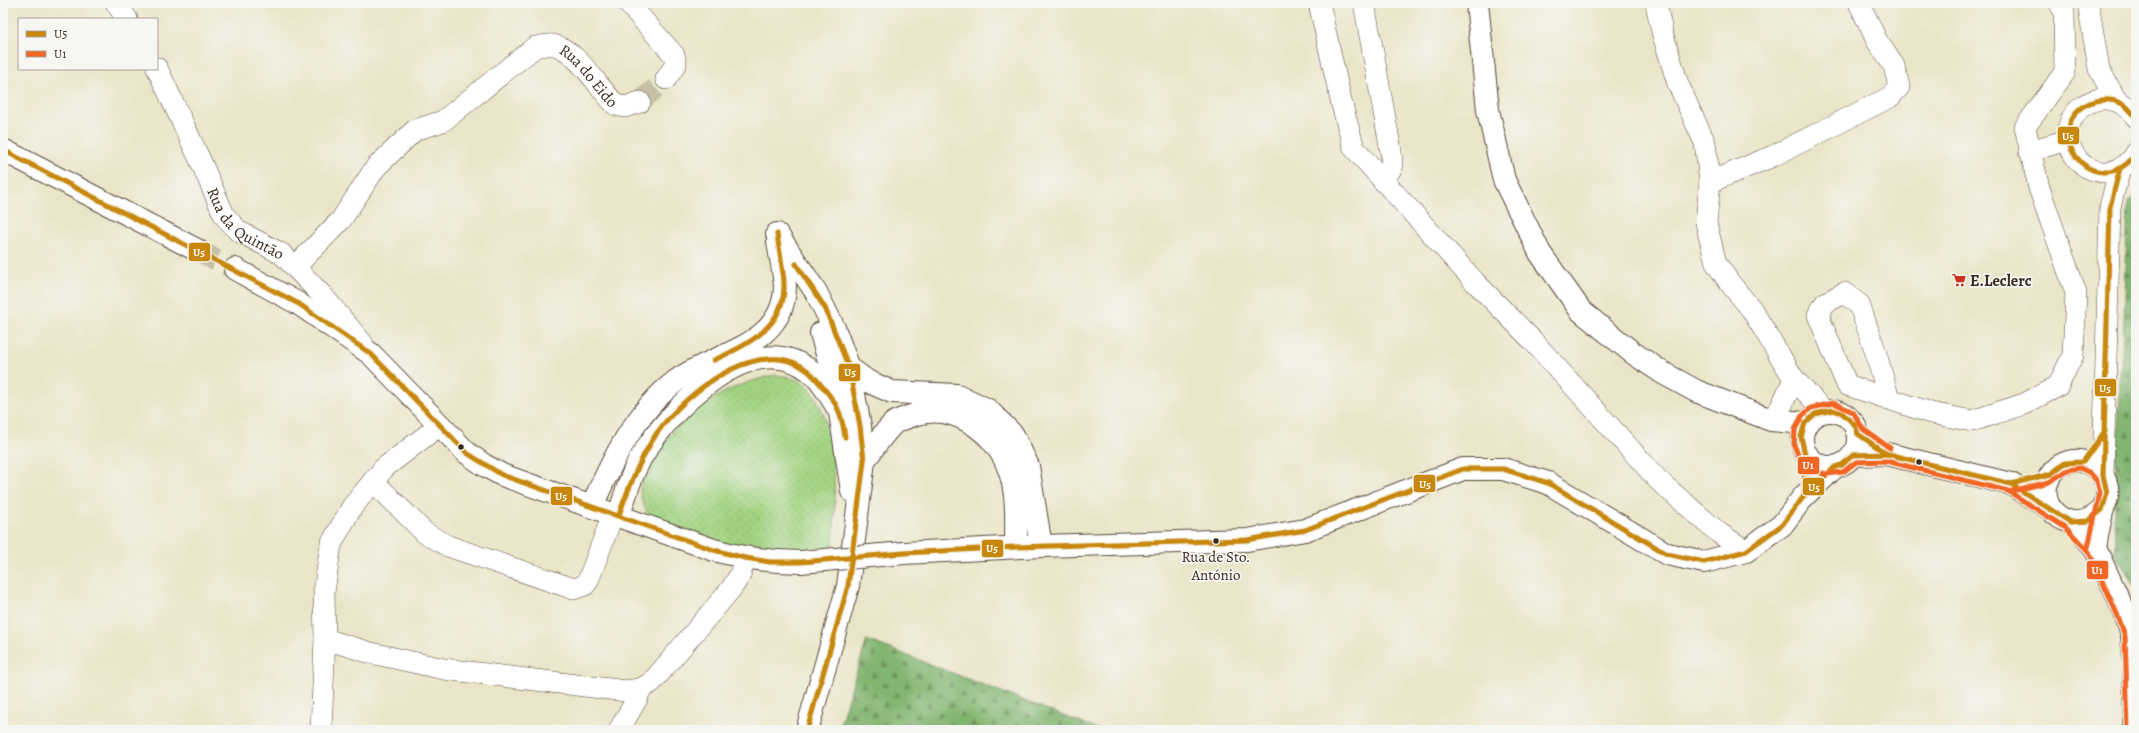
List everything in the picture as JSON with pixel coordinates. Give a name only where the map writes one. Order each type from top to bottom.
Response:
[{"type":"main road","points":[[1477,3],[1488,110],[1504,180],[1540,253],[1581,311],[1632,353],[1696,391],[1771,420],[1809,430]]},
{"type":"main road","points":[[3,150],[197,250]]},
{"type":"main road","points":[[592,506],[619,449],[637,423],[661,394],[694,370],[748,345],[761,336],[770,326],[782,300],[785,287],[777,234],[825,308],[849,368],[860,426],[864,461],[848,586],[807,730]]},
{"type":"main road","points":[[796,264],[830,363],[842,415],[856,520]]},
{"type":"main road","points":[[235,269],[300,304],[371,354],[467,453],[502,475],[714,550],[745,558],[770,562],[801,562],[904,553],[1041,546],[1247,540],[1305,530],[1463,469],[1503,469],[1548,483],[1667,554],[1704,562],[1746,550],[1782,525],[1804,496],[1835,467]]},
{"type":"main road","points":[[616,515],[640,458],[656,434],[678,408],[704,385],[742,364],[770,358],[784,359],[797,363],[810,371],[821,383],[842,415]]},
{"type":"main road","points":[[849,368],[867,381],[892,392],[957,395],[988,410],[1013,435],[1028,466],[1041,546]]},
{"type":"main road","points":[[1804,496],[1809,430],[1833,410],[1842,413],[1855,425],[1858,434],[1858,441],[1853,455],[1842,465],[1835,467],[1818,465],[1809,430]]},
{"type":"main road","points":[[864,461],[894,423],[920,413],[952,413],[978,426],[997,446],[1010,472],[1016,508],[1016,548]]},
{"type":"main road","points":[[1858,434],[1887,454]]},
{"type":"main road","points":[[1853,455],[1887,454],[2011,484],[2051,509],[2056,515],[2070,522],[2095,548],[2125,613],[2132,635],[2135,730]]},
{"type":"main road","points":[[2011,484],[2051,474],[2065,463],[2083,462],[2097,469],[2103,475],[2108,492],[2102,510],[2095,548]]},
{"type":"main road","points":[[2051,474],[2046,492],[2051,509]]},
{"type":"main road","points":[[2070,522],[2088,521],[2102,510]]},
{"type":"street","points":[[116,3],[126,18]]},
{"type":"street","points":[[628,3],[674,56],[676,64],[666,79]]},
{"type":"street","points":[[1319,3],[1342,105],[1354,148],[1475,282],[1532,340],[1660,482],[1719,533],[1746,550]]},
{"type":"street","points":[[1364,3],[1391,151],[1392,167],[1383,181]]},
{"type":"street","points":[[1656,3],[1662,32],[1678,84],[1704,143],[1710,182],[1706,223],[1716,263],[1729,282],[1752,310],[1794,379],[1809,430]]},
{"type":"street","points":[[1710,182],[1773,156],[1883,101],[1890,97],[1899,87],[1894,66],[1877,41],[1859,3]]},
{"type":"street","points":[[1889,399],[1875,350],[1859,304],[1844,293],[1825,303],[1818,315],[1847,386],[1931,413],[1972,421],[2024,404],[2058,386],[2073,355],[2076,292],[2039,188],[2029,150],[2025,127],[2065,72],[2064,13],[2060,3]]},
{"type":"street","points":[[2088,3],[2099,69],[2116,100]]},
{"type":"street","name":"Rua do Eido","points":[[295,267],[341,220],[376,167],[415,130],[443,121],[535,47],[554,45],[563,49],[572,56],[616,105],[625,107],[640,102]]},
{"type":"street","points":[[2088,103],[2099,69]]},
{"type":"street","name":"Rua da Quintão","points":[[158,70],[202,162],[224,215],[238,231],[282,254],[322,295],[371,354]]},
{"type":"street","points":[[2132,158],[2107,172],[2090,169],[2077,160],[2071,150],[2068,140],[2068,128],[2072,118],[2079,109],[2088,103],[2101,99],[2116,100],[2124,104],[2136,117]]},
{"type":"street","points":[[2029,150],[2068,140]]},
{"type":"street","points":[[2103,475],[2110,207],[2132,158]]},
{"type":"street","points":[[2090,169],[2110,207]]},
{"type":"street","points":[[1771,420],[1781,407],[1794,379]]},
{"type":"street","points":[[320,730],[325,639],[324,592],[332,544],[352,507],[384,468],[440,425]]},
{"type":"street","points":[[2083,462],[2105,431]]},
{"type":"street","points":[[373,481],[425,533],[448,546],[574,588],[585,585],[588,581],[616,515]]},
{"type":"street","points":[[325,639],[371,653],[444,669],[626,691],[640,689],[652,682],[731,589],[740,575],[745,558]]},
{"type":"street","points":[[619,730],[638,697],[640,689]]},
{"type":"green space","points":[[2136,197],[2136,589],[2115,554],[2114,506],[2125,299],[2128,202]]},
{"type":"green space","points":[[776,375],[795,379],[804,383],[811,390],[820,405],[826,423],[831,444],[833,466],[835,510],[833,547],[803,552],[785,553],[767,552],[732,546],[680,529],[648,514],[640,493],[641,484],[651,463],[674,431],[703,405],[720,395],[737,386]]},
{"type":"green space","points":[[867,640],[1100,730],[838,730]]},
{"type":"tunnel","points":[[640,102],[666,79]]},
{"type":"tunnel","points":[[197,250],[235,269]]},
{"type":"transit line","name":"U5","points":[[2136,117],[2123,104],[2115,101],[2107,100],[2090,103],[2077,112],[2072,119],[2068,135],[2069,143],[2076,157],[2088,168],[2095,171],[2108,172],[2118,169],[2130,161],[2136,153]]},
{"type":"transit line","name":"U5","points":[[3,150],[299,304],[371,354],[467,453],[502,475],[714,550],[745,558],[770,562],[801,562],[904,553],[1016,547],[1247,540],[1305,530],[1463,469],[1503,469],[1548,483],[1667,554],[1704,562],[1746,551],[1782,525],[1804,496],[1835,467],[1842,465],[1853,455],[1887,454],[2011,484],[2070,522],[2088,521],[2102,510],[2107,493],[2103,475],[2110,207],[2120,168]]},
{"type":"transit line","name":"U5","points":[[714,360],[740,348],[752,340],[772,322],[779,311],[783,298],[784,283],[777,234]]},
{"type":"transit line","name":"U5","points":[[796,264],[825,308],[849,368],[860,426],[864,461],[848,586],[807,730]]},
{"type":"transit line","name":"U5","points":[[619,515],[645,452],[670,416],[708,383],[730,370],[753,361],[776,359],[797,364],[816,379],[836,405],[845,437]]},
{"type":"transit line","name":"U1","points":[[1890,448],[1863,429],[1853,412],[1834,403],[1811,408],[1802,416],[1795,429],[1794,445],[1799,457],[1816,472],[1826,474],[1843,472],[1856,462],[1886,461],[2008,491],[2066,528],[2089,552],[2118,616],[2125,636],[2128,730]]},
{"type":"transit line","name":"U5","points":[[1804,496],[1805,454],[1801,437],[1805,423],[1815,414],[1833,410],[1842,413],[1855,425],[1858,434],[1887,454]]},
{"type":"transit line","name":"U5","points":[[2011,484],[2051,474],[2065,463],[2083,462],[2105,431]]},
{"type":"transit line","name":"U1","points":[[2012,491],[2049,482],[2068,470],[2080,468],[2090,473],[2097,481],[2100,493],[2088,547]]},
{"type":"place","name":"E.Leclerc","points":[[1959,280]]},
{"type":"place","name":"Rua de Sto. António","points":[[1216,541]]}]
